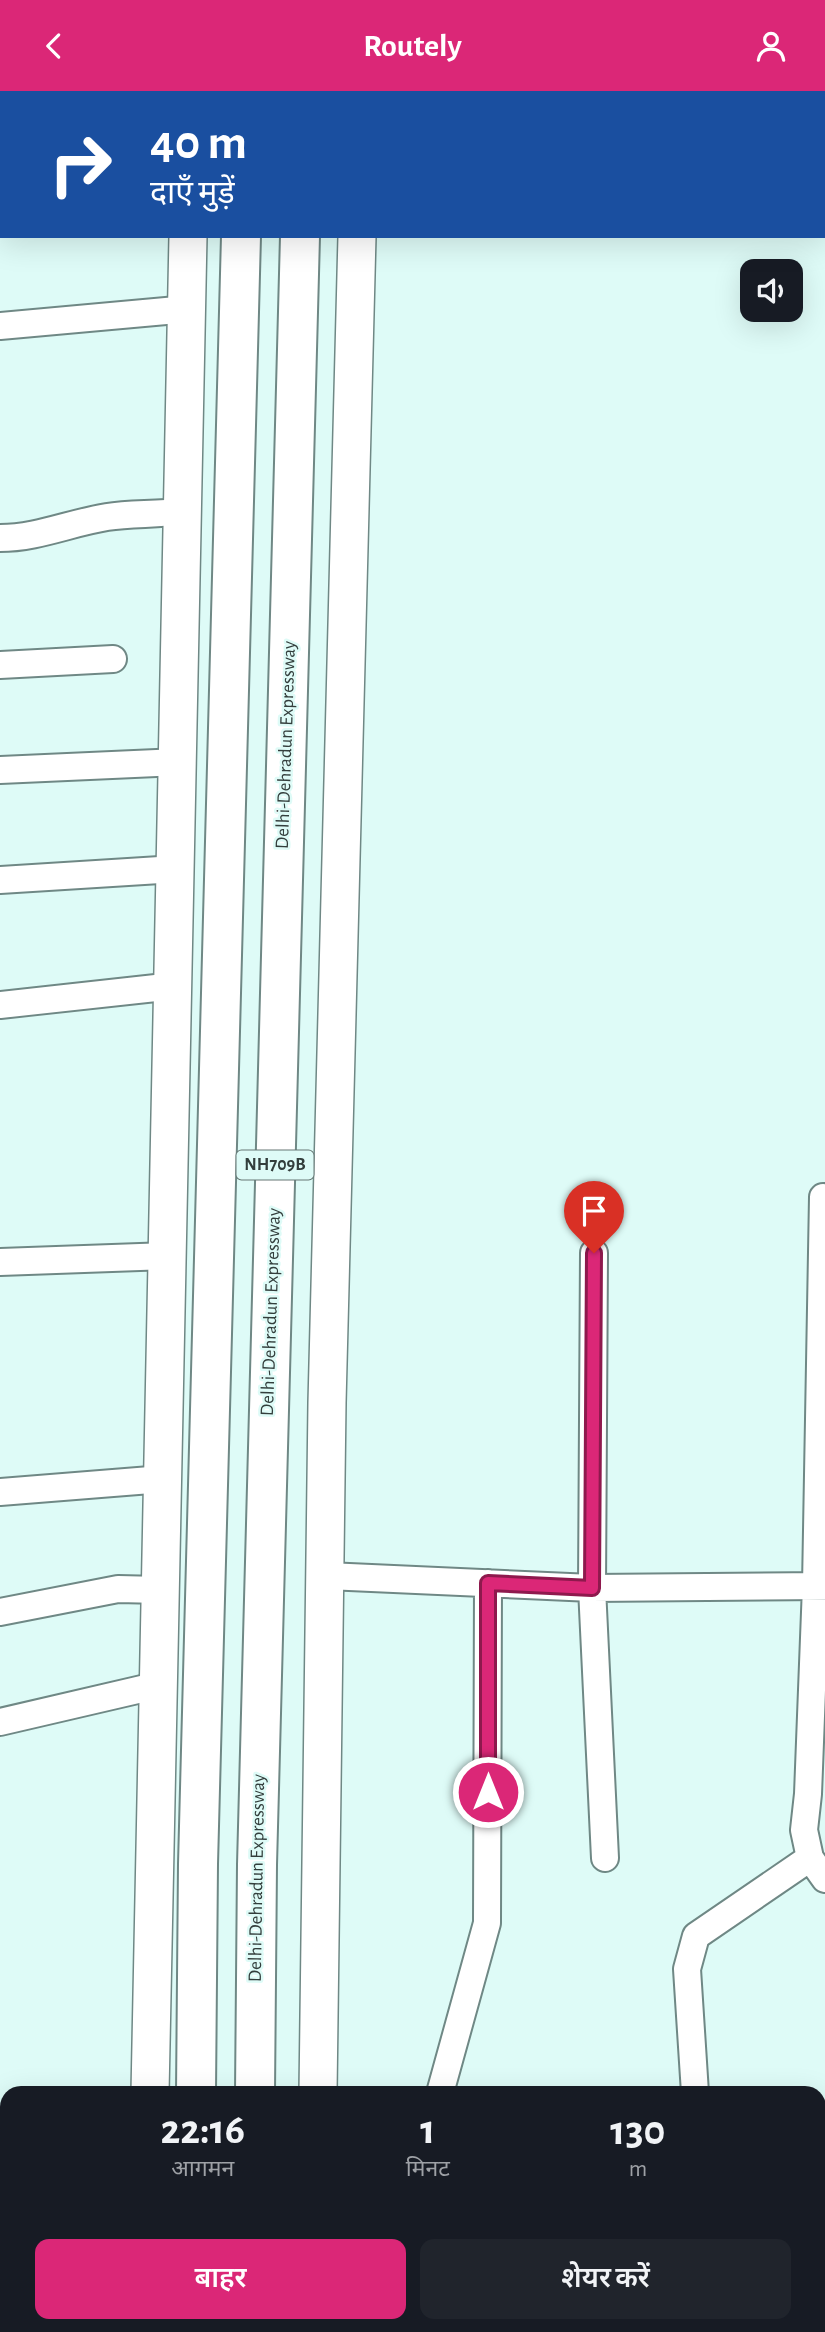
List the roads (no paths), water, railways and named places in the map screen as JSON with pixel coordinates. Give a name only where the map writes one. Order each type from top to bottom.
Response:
[{"type":"highway","name":"NH709B","points":[[196,2086],[198,1864],[241,238]]},
{"type":"highway","name":"Delhi-Dehradun Expressway","points":[[255,2086],[257,1865],[300,238]]},
{"type":"street","points":[[150,2086],[179,762],[168,513],[188,309],[188,238]]},
{"type":"street","points":[[318,2086],[327,1576],[327,1403],[357,238]]},
{"type":"street","points":[[0,326],[188,309]]},
{"type":"street","points":[[0,538],[23,538],[108,517],[168,513]]},
{"type":"street","points":[[0,665],[113,659]]},
{"type":"street","points":[[0,770],[179,762]]},
{"type":"street","points":[[0,880],[176,869]]},
{"type":"street","points":[[0,1005],[173,986]]},
{"type":"street","points":[[695,2086],[687,1969],[696,1936],[818,1868],[804,1831],[820,1586],[823,1197]]},
{"type":"street","points":[[594,1253],[592,1588],[605,1858]]},
{"type":"street","points":[[0,1262],[168,1256]]},
{"type":"street","points":[[0,1492],[163,1479]]},
{"type":"street","points":[[327,1576],[592,1588],[820,1586]]},
{"type":"street","points":[[442,2086],[487,1923],[488,1583]]},
{"type":"street","points":[[0,1612],[118,1589],[161,1590]]},
{"type":"street","points":[[0,1722],[159,1685]]}]
